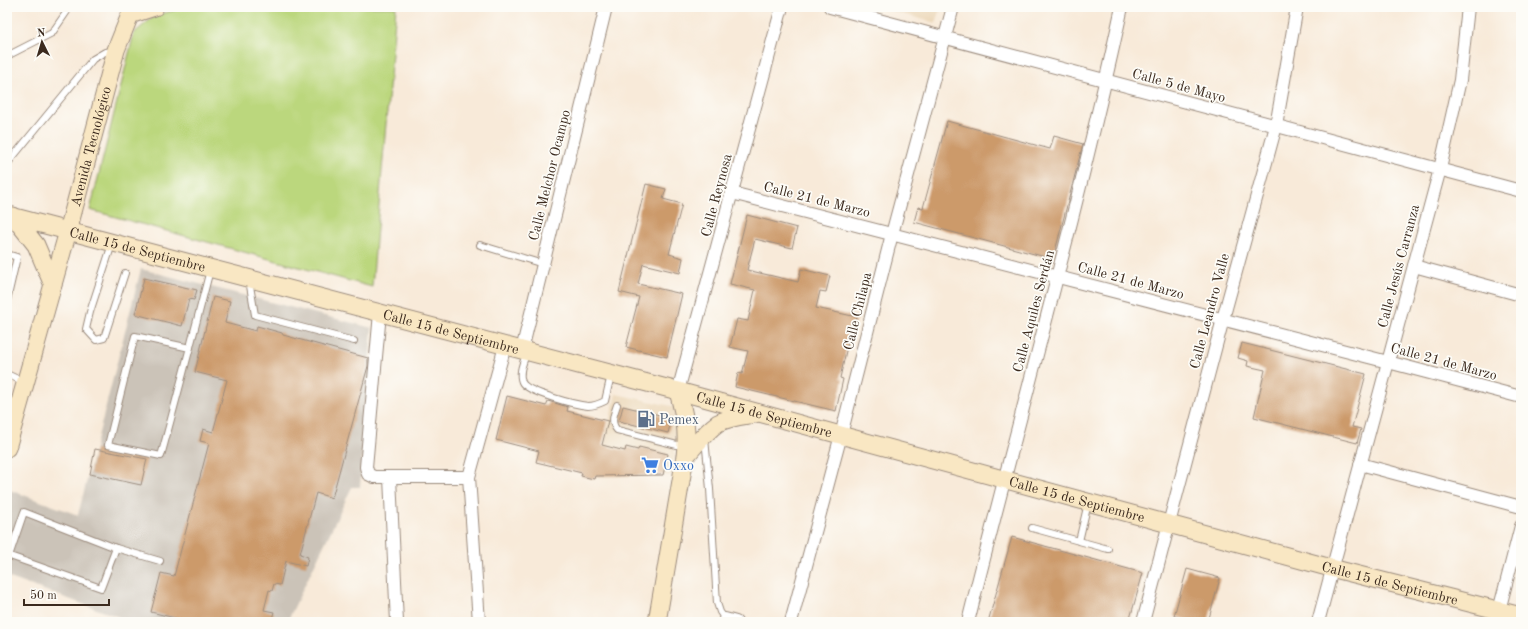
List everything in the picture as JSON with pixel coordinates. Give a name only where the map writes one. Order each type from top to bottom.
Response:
[{"type":"street","points":[[129,11],[155,7]]},
{"type":"street","name":"Calle Melchor Ocampo","points":[[525,351],[543,264],[606,7]]},
{"type":"street","name":"Calle Reynosa","points":[[678,391],[782,7]]},
{"type":"street","name":"Calle 5 de Mayo","points":[[830,7],[1521,191]]},
{"type":"street","name":"Calle Chilapa","points":[[791,622],[842,435],[892,234],[953,7]]},
{"type":"street","name":"Calle Aquiles Serdán","points":[[968,622],[1003,479],[1058,276],[1106,81],[1122,7]]},
{"type":"street","name":"Calle Leandro Valle","points":[[1142,622],[1276,126],[1297,7]]},
{"type":"street","name":"Calle Jesús Carranza","points":[[1318,622],[1331,568],[1440,169],[1460,80],[1468,7]]},
{"type":"street","name":"Avenida Tecnológico","points":[[7,448],[68,231],[116,50],[129,11]]},
{"type":"street","name":"Calle 21 de Marzo","points":[[732,192],[1388,362],[1521,398]]},
{"type":"street","points":[[10,215],[36,245],[53,285]]},
{"type":"street","name":"Calle 15 de Septiembre","points":[[10,215],[761,413],[1331,568],[1498,616],[1521,616]]},
{"type":"street","points":[[1414,266],[1521,296]]},
{"type":"street","points":[[380,313],[366,467],[368,474],[374,477],[390,478],[469,477]]},
{"type":"street","points":[[479,622],[469,477],[505,346]]},
{"type":"street","points":[[658,622],[686,452],[686,423],[678,391]]},
{"type":"street","points":[[686,452],[719,423],[734,418],[761,413]]},
{"type":"street","points":[[1360,464],[1521,507]]},
{"type":"street","points":[[390,478],[397,622]]},
{"type":"street","points":[[1498,616],[1521,526]]},
{"type":"lane","points":[[7,56],[52,33],[70,7]]},
{"type":"lane","points":[[7,164],[93,59],[105,52],[116,50]]},
{"type":"lane","points":[[113,242],[90,312],[86,329],[96,340],[104,338],[125,273]]},
{"type":"lane","points":[[480,244],[543,264]]},
{"type":"lane","points":[[7,254],[17,257],[7,300]]},
{"type":"lane","points":[[190,348],[135,336],[108,445],[162,456],[190,348],[210,268]]},
{"type":"lane","points":[[248,278],[255,315],[354,341]]},
{"type":"lane","points":[[525,351],[521,368],[522,382],[526,388],[541,394],[588,406],[597,405],[605,400],[612,374]]},
{"type":"lane","points":[[7,374],[25,382]]},
{"type":"lane","points":[[617,405],[613,425],[617,430],[686,452]]},
{"type":"lane","points":[[704,436],[710,489],[717,603],[720,612],[730,620]]},
{"type":"lane","points":[[1079,541],[1088,502]]},
{"type":"lane","points":[[116,548],[101,588],[8,555],[24,512],[116,548],[160,561]]},
{"type":"lane","points":[[1032,528],[1108,549]]},
{"type":"shaded area","points":[[877,7],[941,7],[936,23]]},
{"type":"shaded area","points":[[141,269],[372,328],[360,487],[352,487],[287,622],[133,622],[7,577],[7,489],[78,515]]},
{"type":"shaded area","points":[[616,394],[676,407],[677,433],[673,475],[596,477]]},
{"type":"green space","points":[[188,7],[396,7],[372,287],[90,210],[134,33],[156,15]]},
{"type":"building","points":[[947,121],[1050,149],[1054,136],[1083,144],[1053,259],[914,222],[918,207],[923,208]]},
{"type":"building","points":[[646,184],[666,189],[663,199],[682,204],[669,254],[683,258],[680,273],[643,264],[638,284],[682,294],[667,357],[626,347],[639,297],[619,292]]},
{"type":"building","points":[[747,215],[797,228],[792,248],[755,239],[747,270],[798,282],[801,269],[830,276],[826,292],[820,291],[816,308],[857,317],[853,334],[850,333],[840,378],[843,379],[836,411],[735,387],[738,373],[742,374],[748,351],[730,347],[737,319],[748,321],[755,290],[730,284]]},
{"type":"building","points":[[144,278],[197,290],[194,300],[189,299],[182,326],[135,314]]},
{"type":"building","points":[[213,297],[230,301],[225,323],[256,331],[257,326],[282,333],[283,335],[368,358],[368,366],[332,498],[316,493],[300,554],[308,557],[306,566],[286,561],[280,585],[274,584],[272,591],[269,590],[264,610],[274,612],[271,622],[191,622],[151,612],[161,573],[174,576],[209,443],[200,441],[203,429],[213,432],[227,380],[195,372]]},
{"type":"building","points":[[1242,343],[1366,374],[1352,427],[1361,429],[1357,443],[1254,417],[1265,370],[1247,366],[1248,361],[1238,358]]},
{"type":"building","points":[[507,396],[546,406],[548,401],[568,407],[567,411],[608,421],[602,445],[625,451],[626,447],[638,450],[639,447],[668,454],[663,475],[595,476],[594,479],[581,476],[582,473],[536,462],[539,451],[496,440]]},
{"type":"building","points":[[623,406],[672,418],[668,433],[619,421]]},
{"type":"building","points":[[95,449],[147,459],[141,485],[90,474]]},
{"type":"building","points":[[1012,537],[1143,573],[1129,622],[988,622]]},
{"type":"building","points":[[1187,569],[1220,578],[1208,622],[1197,622],[1174,616]]},
{"type":"place","name":"Pemex","points":[[646,419]]},
{"type":"place","name":"Oxxo","points":[[650,465]]}]
